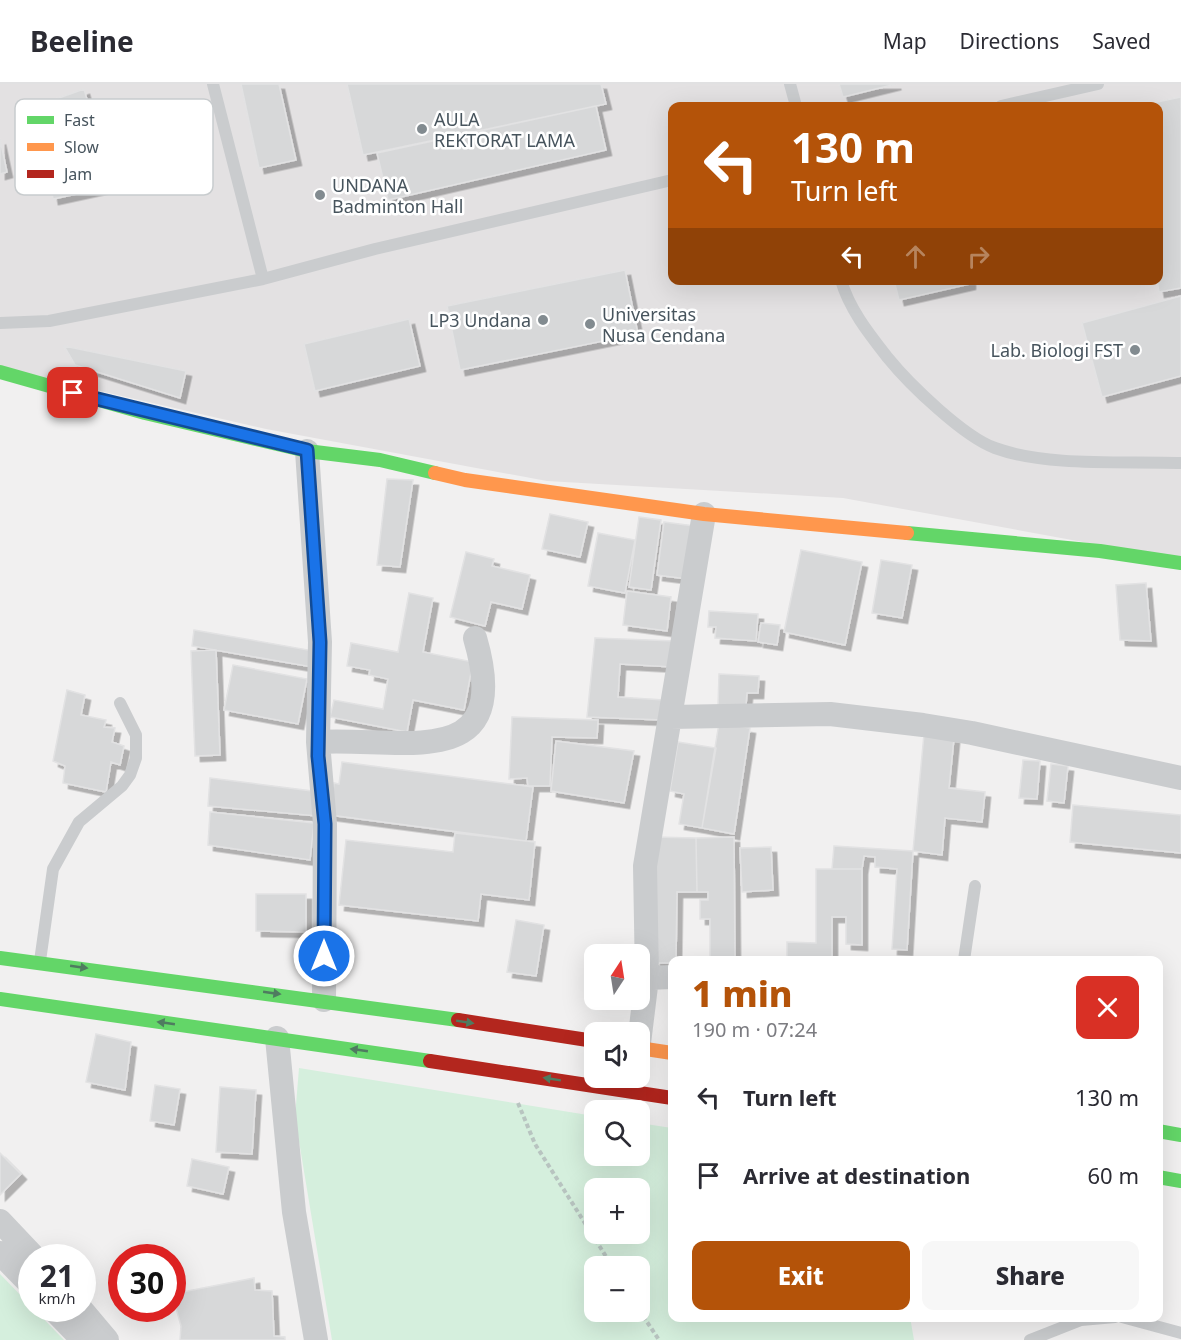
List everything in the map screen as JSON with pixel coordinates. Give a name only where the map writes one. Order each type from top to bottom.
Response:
[{"type":"main road","points":[[0,372],[145,413],[307,450],[380,460],[465,480],[704,514],[1100,551],[1181,563]]},
{"type":"main road","points":[[0,958],[324,1000],[584,1039]]},
{"type":"main road","points":[[0,999],[517,1073],[668,1097]]},
{"type":"main road","points":[[650,1050],[668,1052]]},
{"type":"main road","points":[[1163,1132],[1181,1135]]},
{"type":"main road","points":[[1163,1178],[1181,1181]]},
{"type":"street","points":[[307,450],[320,642],[318,742],[325,824],[324,1000]]},
{"type":"street","points":[[646,944],[645,866],[704,514]]},
{"type":"street","points":[[318,742],[425,742],[447,739],[463,733],[473,724],[483,699],[484,670],[475,638]]},
{"type":"street","points":[[670,717],[831,714],[972,733],[1181,778]]},
{"type":"street","points":[[650,978],[668,977]]},
{"type":"street","points":[[278,1038],[294,1212],[316,1340]]},
{"type":"street","points":[[0,1221],[22,1244]]},
{"type":"street","points":[[0,1253],[18,1272]]},
{"type":"street","points":[[65,1322],[82,1340]]},
{"type":"street","points":[[92,1322],[108,1340]]},
{"type":"lane","points":[[213,84],[263,279]]},
{"type":"lane","points":[[790,84],[795,102]]},
{"type":"lane","points":[[1019,102],[1098,84]]},
{"type":"lane","points":[[0,323],[49,321],[263,279],[375,249],[668,181]]},
{"type":"lane","points":[[843,285],[866,331],[897,369],[929,402],[993,448],[1046,459],[1181,463]]},
{"type":"lane","points":[[40,962],[53,869],[79,822],[122,786],[130,775],[136,758],[136,735],[120,703]]},
{"type":"lane","points":[[965,956],[975,886]]},
{"type":"lane","points":[[1030,1340],[1076,1322]]},
{"type":"lane","points":[[1140,1322],[1181,1333]]},
{"type":"path","points":[[517,1073],[518,1103],[535,1144],[606,1256]]},
{"type":"path","points":[[647,1322],[659,1340]]},
{"type":"shaded area","name":"Universitas Nusa Cendana","points":[[0,84],[1181,84],[1181,560],[843,498],[547,481],[266,429],[0,368]]},
{"type":"green space","points":[[299,1068],[584,1114],[584,1166],[650,1166],[650,1125],[668,1127],[668,1322],[911,1322],[914,1340],[332,1340],[295,1117]]},
{"type":"green space","points":[[0,1274],[18,1293],[18,1322],[47,1322],[64,1340],[0,1340]]},
{"type":"building","points":[[241,84],[279,84],[296,160],[259,168]]},
{"type":"building","name":"AULA REKTORAT LAMA","points":[[347,84],[601,84],[606,104],[363,155]]},
{"type":"building","points":[[839,84],[896,84],[843,97]]},
{"type":"building","points":[[84,89],[87,99],[56,99]]},
{"type":"building","points":[[1181,97],[1181,288],[1159,292],[1158,285],[1163,285],[1163,102],[1157,102]]},
{"type":"building","points":[[596,106],[606,150],[388,200],[377,153]]},
{"type":"building","points":[[0,139],[7,172],[0,174]]},
{"type":"building","points":[[52,195],[72,195],[53,199]]},
{"type":"building","name":"LP3 Undana","points":[[625,270],[638,334],[460,370],[447,306]]},
{"type":"building","points":[[895,285],[966,285],[899,300]]},
{"type":"building","name":"Lab. Biologi FST","points":[[1181,296],[1181,376],[1102,397],[1082,323]]},
{"type":"building","points":[[409,319],[420,366],[315,391],[304,344]]},
{"type":"building","points":[[64,346],[186,371],[180,398],[75,365]]},
{"type":"building","points":[[387,479],[413,480],[400,567],[377,565]]},
{"type":"building","points":[[550,514],[588,522],[580,557],[542,549]]},
{"type":"building","points":[[639,517],[661,520],[651,590],[629,587]]},
{"type":"building","points":[[664,522],[694,526],[687,579],[657,575]]},
{"type":"building","points":[[598,533],[635,540],[625,593],[588,586]]},
{"type":"building","points":[[801,550],[862,562],[845,645],[784,632]]},
{"type":"building","points":[[466,552],[494,559],[492,566],[530,575],[522,609],[491,602],[485,626],[450,617]]},
{"type":"building","points":[[881,560],[912,565],[902,618],[872,613]]},
{"type":"building","points":[[1146,583],[1151,641],[1120,640],[1116,585]]},
{"type":"building","points":[[627,591],[671,597],[667,631],[623,625]]},
{"type":"building","points":[[409,593],[433,598],[423,652],[473,662],[464,710],[413,700],[407,732],[330,717],[334,700],[383,709],[388,679],[369,675],[370,670],[347,666],[351,643],[398,652]]},
{"type":"building","points":[[709,611],[758,614],[756,641],[715,638],[716,627],[708,627]]},
{"type":"building","points":[[761,623],[780,625],[777,645],[758,642]]},
{"type":"building","points":[[194,630],[314,651],[312,667],[192,646]]},
{"type":"building","points":[[595,638],[676,641],[673,667],[620,664],[618,697],[664,700],[662,720],[587,717]]},
{"type":"building","points":[[216,650],[220,755],[195,756],[191,651]]},
{"type":"building","points":[[233,665],[307,679],[298,724],[224,710]]},
{"type":"building","points":[[719,674],[759,676],[758,693],[747,693],[746,705],[718,706]]},
{"type":"building","points":[[67,690],[85,695],[81,715],[106,720],[104,727],[115,728],[112,742],[124,746],[120,765],[111,762],[106,792],[63,783],[65,766],[53,761]]},
{"type":"building","points":[[512,717],[598,720],[597,738],[552,737],[550,786],[528,786],[527,778],[509,779]]},
{"type":"building","points":[[719,723],[750,728],[734,834],[702,828]]},
{"type":"building","points":[[924,734],[954,738],[949,788],[985,792],[982,822],[945,818],[942,855],[913,851]]},
{"type":"building","points":[[556,741],[634,751],[624,803],[551,791]]},
{"type":"building","points":[[678,742],[716,748],[702,828],[679,824],[684,794],[670,791]]},
{"type":"building","points":[[1023,760],[1040,761],[1037,799],[1019,798]]},
{"type":"building","points":[[342,762],[533,787],[526,841],[330,815],[334,783],[339,784]]},
{"type":"building","points":[[1051,764],[1068,766],[1064,803],[1047,801]]},
{"type":"building","points":[[210,778],[320,792],[317,816],[208,806]]},
{"type":"building","points":[[1073,805],[1181,815],[1181,853],[1070,842]]},
{"type":"building","points":[[210,812],[314,823],[310,860],[208,845]]},
{"type":"building","points":[[455,833],[535,842],[529,900],[481,894],[478,921],[339,905],[346,840],[453,852]]},
{"type":"building","points":[[655,837],[696,838],[697,892],[677,892],[676,956],[668,956],[668,963],[655,963]]},
{"type":"building","points":[[734,837],[735,956],[710,956],[710,919],[700,919],[700,900],[708,900],[708,892],[697,892],[696,838]]},
{"type":"building","points":[[834,846],[913,851],[907,950],[892,949],[897,869],[875,867],[875,857],[864,856],[862,869],[832,869]]},
{"type":"building","points":[[771,847],[773,890],[742,892],[740,848]]},
{"type":"building","points":[[816,869],[862,869],[862,945],[846,944],[846,917],[832,917],[832,956],[787,956],[787,942],[816,943]]},
{"type":"building","points":[[256,894],[306,894],[306,932],[256,931]]},
{"type":"building","points":[[516,920],[544,925],[536,976],[507,972]]},
{"type":"building","points":[[96,1034],[131,1042],[125,1090],[86,1082]]},
{"type":"building","points":[[155,1085],[180,1089],[174,1125],[150,1121]]},
{"type":"building","points":[[220,1087],[256,1090],[252,1154],[216,1152]]},
{"type":"building","points":[[0,1153],[21,1174],[0,1195]]},
{"type":"building","points":[[192,1159],[229,1167],[223,1194],[187,1186]]},
{"type":"building","points":[[254,1278],[255,1290],[272,1291],[274,1336],[285,1337],[285,1340],[180,1340],[180,1322],[186,1322],[186,1291]]},
{"type":"traffic: fast","points":[[0,372],[145,413],[307,451],[380,460],[435,473]]},
{"type":"traffic: fast","points":[[907,533],[1100,551],[1181,563]]},
{"type":"traffic: fast","points":[[0,958],[458,1020]]},
{"type":"traffic: fast","points":[[0,999],[430,1061]]},
{"type":"traffic: fast","points":[[1163,1132],[1181,1135]]},
{"type":"traffic: fast","points":[[1163,1178],[1181,1181]]},
{"type":"traffic: slow","points":[[435,473],[465,480],[704,514],[907,533]]},
{"type":"traffic: slow","points":[[650,1050],[668,1052]]},
{"type":"traffic: jam","points":[[458,1020],[584,1039]]},
{"type":"traffic: jam","points":[[430,1061],[668,1097]]},
{"type":"place","name":"AULA REKTORAT LAMA","points":[[422,129]]},
{"type":"place","name":"UNDANA Badminton Hall","points":[[320,195]]},
{"type":"place","name":"LP3 Undana","points":[[543,320]]},
{"type":"place","name":"Universitas Nusa Cendana","points":[[590,324]]},
{"type":"place","name":"Lab. Biologi FST","points":[[1135,350]]},
{"type":"route","points":[[73,393],[145,413],[307,450],[320,642],[318,756],[325,824],[324,956]]}]
